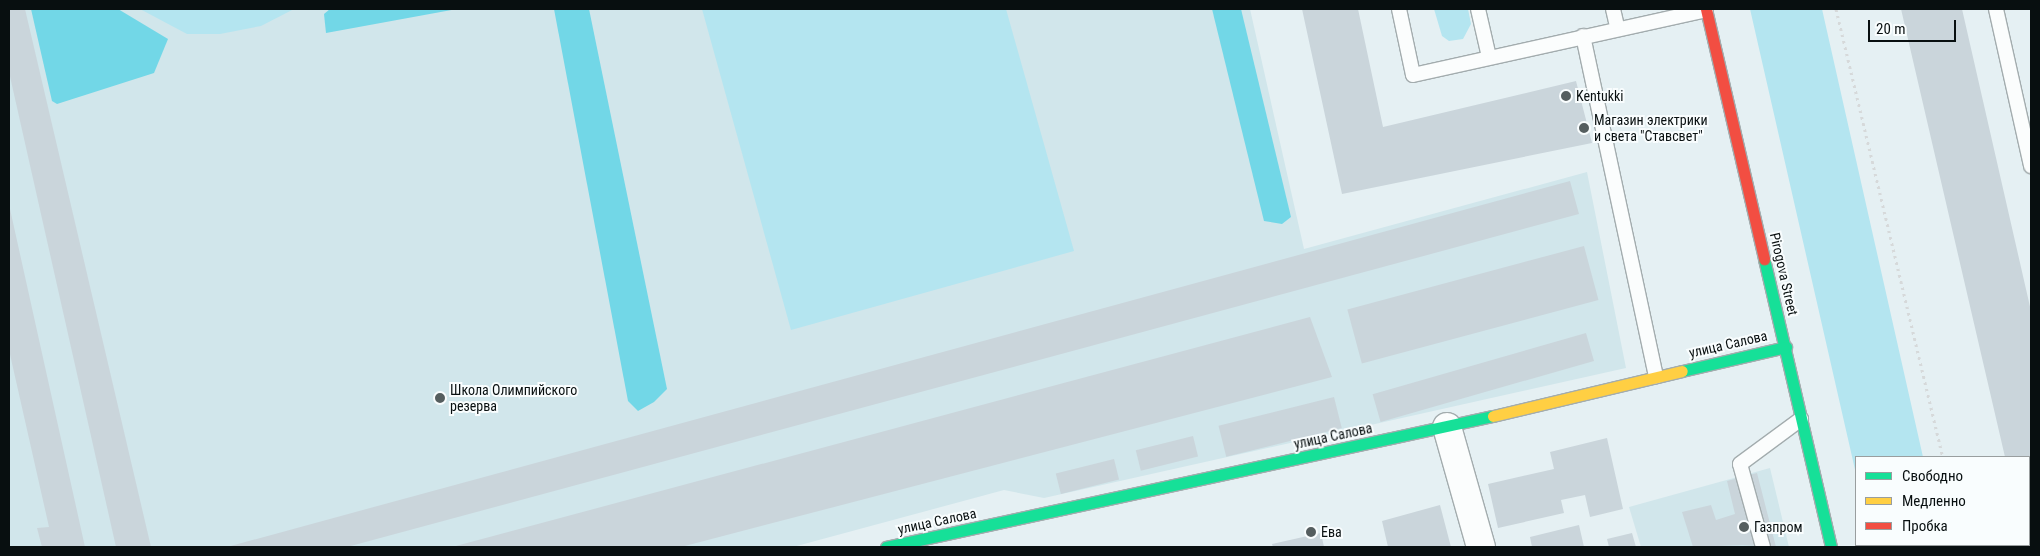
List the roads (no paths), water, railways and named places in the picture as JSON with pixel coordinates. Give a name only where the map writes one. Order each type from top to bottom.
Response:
[{"type":"street","name":"Pirogova Street","points":[[1706,9],[1831,547]]},
{"type":"street","name":"улица Салова","points":[[886,547],[1447,427],[1656,376],[1786,347]]},
{"type":"street","points":[[1447,427],[1481,547]]},
{"type":"lane","points":[[1399,9],[1413,75],[1617,27],[1706,9]]},
{"type":"lane","points":[[1478,9],[1489,57]]},
{"type":"lane","points":[[1613,9],[1617,27]]},
{"type":"lane","points":[[1996,9],[2031,166]]},
{"type":"lane","points":[[1583,36],[1656,376]]},
{"type":"lane","points":[[1763,547],[1740,464],[1801,419]]},
{"type":"place","name":"Kentukki","points":[[1566,96]]},
{"type":"place","name":"Магазин электрики и света \"Ставсвет\"","points":[[1584,128]]},
{"type":"place","name":"Школа Олимпийского резерва","points":[[440,398]]},
{"type":"place","name":"Газпром","points":[[1744,527]]},
{"type":"place","name":"Ева","points":[[1311,532]]}]
